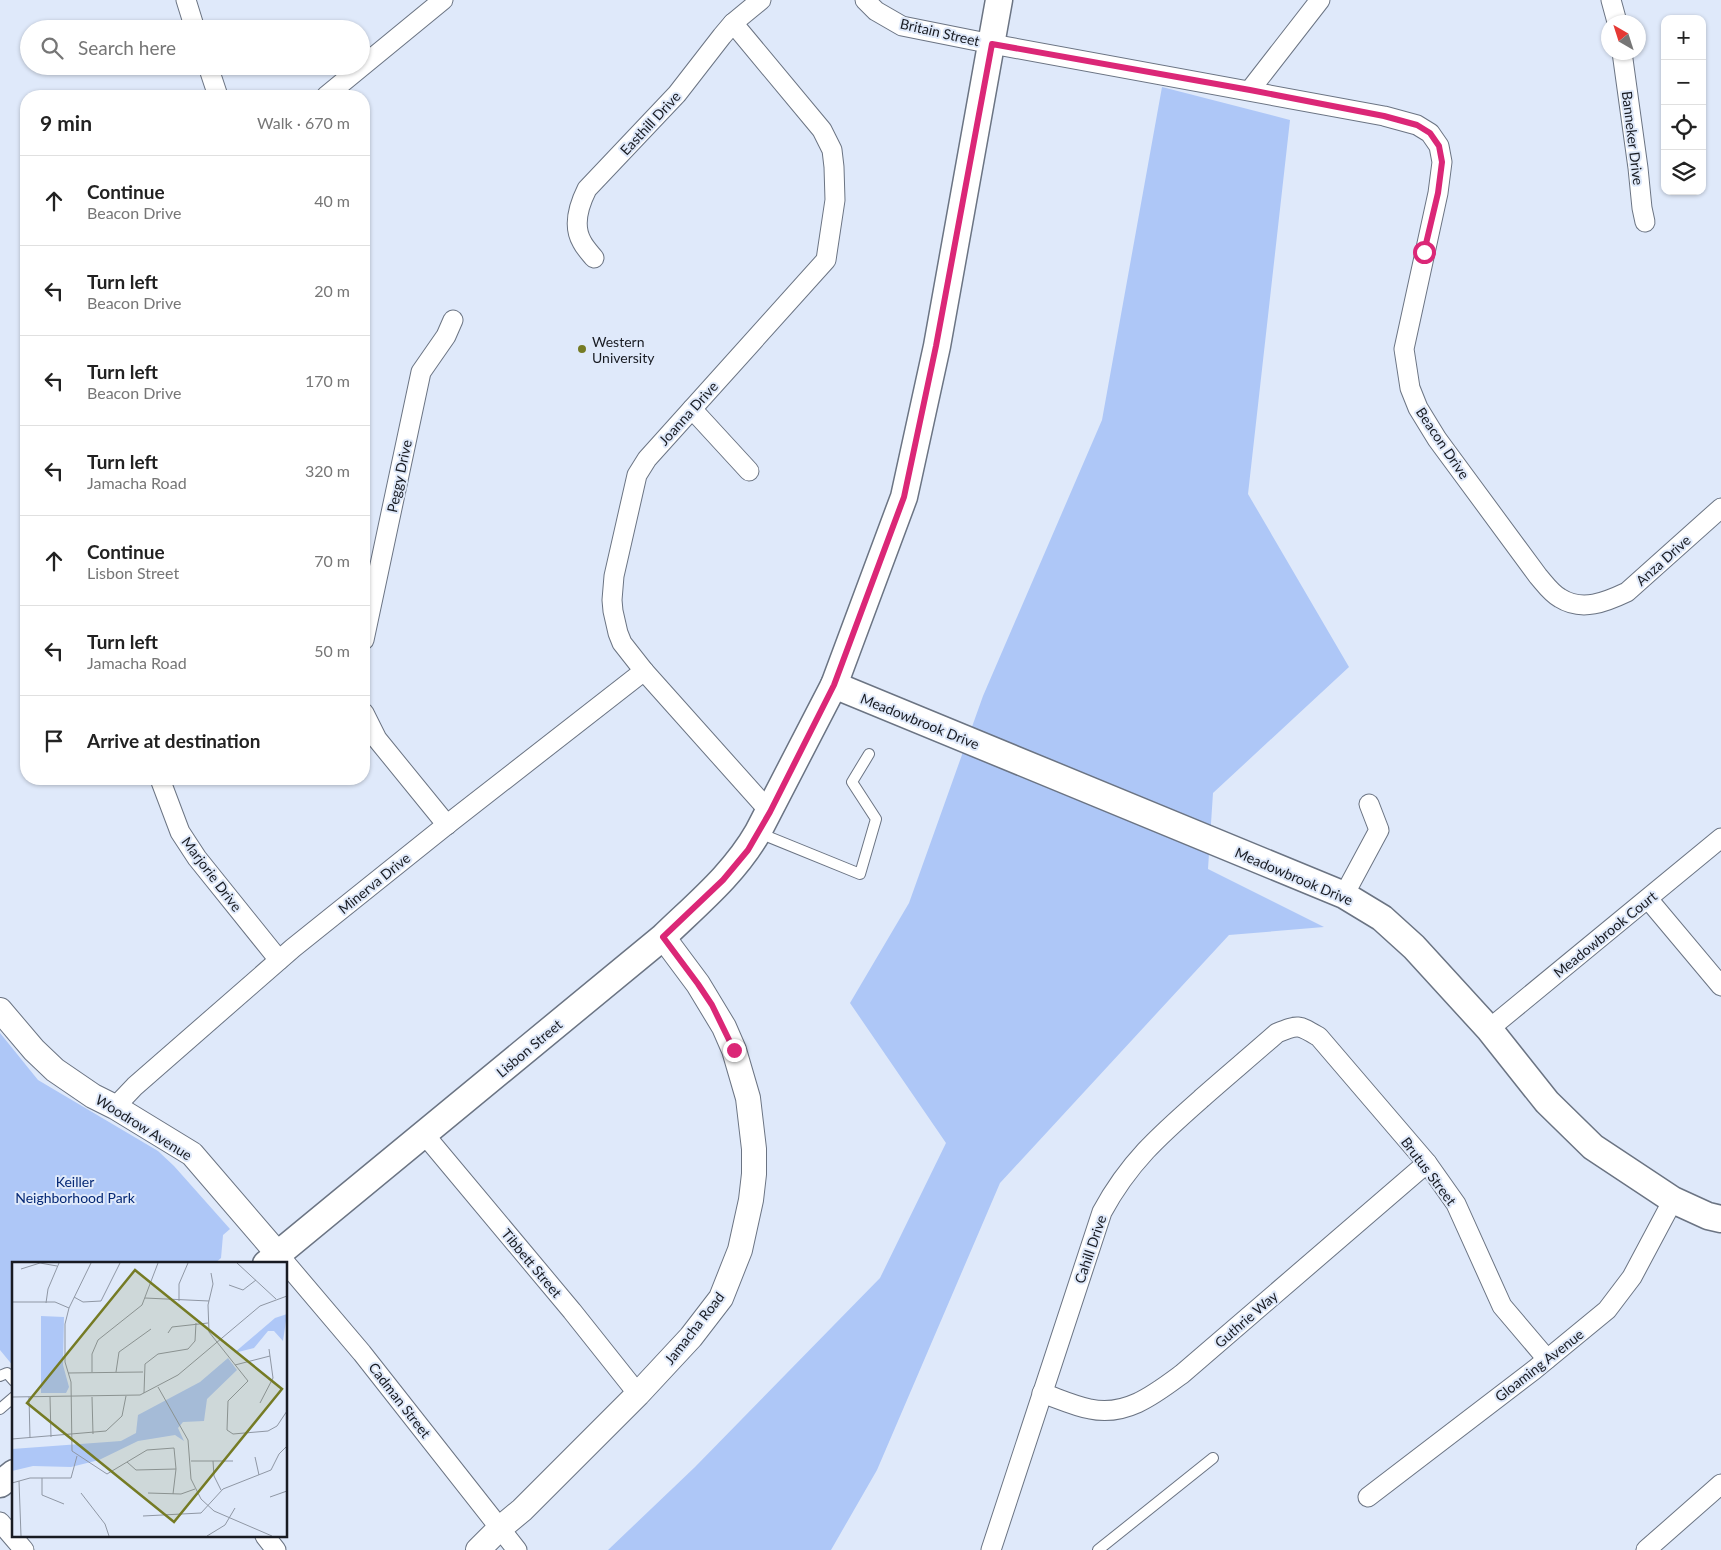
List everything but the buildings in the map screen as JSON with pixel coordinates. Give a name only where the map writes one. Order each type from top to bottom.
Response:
[{"type":"main road","points":[[764,822],[834,685],[904,497],[936,346],[992,44],[998,0]]},
{"type":"main road","name":"Meadowbrook Drive","points":[[834,685],[1344,895],[1382,918],[1414,947],[1489,1029],[1547,1102],[1592,1147],[1674,1200],[1708,1216],[1721,1219]]},
{"type":"main road","name":"Lisbon Street","points":[[272,1259],[663,937],[723,880],[748,850],[764,822]]},
{"type":"main road","points":[[0,1484],[12,1475]]},
{"type":"street","points":[[186,0],[192,20]]},
{"type":"street","points":[[370,60],[443,0]]},
{"type":"street","name":"Easthill Drive","points":[[594,258],[582,242],[576,227],[579,207],[587,189],[678,94],[722,36],[761,0]]},
{"type":"street","name":"Britain Street","points":[[865,0],[876,11],[902,26],[992,44]]},
{"type":"street","points":[[1250,90],[1320,0]]},
{"type":"street","points":[[1610,0],[1615,15]]},
{"type":"street","name":"Joanna Drive","points":[[734,23],[822,130],[832,150],[834,208],[826,260],[646,458],[637,475],[614,576],[612,600],[616,628],[622,643],[764,822]]},
{"type":"street","name":"Beacon Drive","points":[[992,44],[1384,116],[1417,125],[1430,133],[1439,146],[1442,162],[1438,193],[1404,349],[1410,388],[1418,408],[1437,439],[1538,576],[1553,592],[1569,602],[1586,605],[1598,603]]},
{"type":"street","name":"Banneker Drive","points":[[1623,60],[1645,222]]},
{"type":"street","points":[[211,75],[216,90]]},
{"type":"street","points":[[333,90],[352,75]]},
{"type":"street","name":"Peggy Drive","points":[[370,612],[421,372],[446,336],[453,320]]},
{"type":"street","points":[[692,409],[749,471]]},
{"type":"street","name":"Anza Drive","points":[[1598,603],[1608,601],[1627,592],[1721,508]]},
{"type":"street","name":"Minerva Drive","points":[[116,1107],[134,1086],[279,960],[447,825],[644,671]]},
{"type":"street","points":[[370,725],[377,739],[447,825]]},
{"type":"street","name":"Marjorie Drive","points":[[162,785],[180,832],[197,858],[279,960]]},
{"type":"street","points":[[1344,895],[1379,830],[1369,804]]},
{"type":"street","name":"Meadowbrook Court","points":[[1489,1029],[1721,838]]},
{"type":"street","points":[[1648,899],[1721,986]]},
{"type":"street","name":"Jamacha Road","points":[[478,1550],[522,1510],[638,1394],[691,1337],[721,1298],[743,1242],[752,1200],[754,1174],[754,1149],[748,1098],[734,1050],[712,1005],[663,937]]},
{"type":"street","name":"Woodrow Avenue","points":[[0,1010],[34,1050],[55,1070],[93,1096],[116,1107],[192,1154],[272,1259]]},
{"type":"street","name":"Brutus Street","points":[[1302,1026],[1319,1037],[1426,1163],[1456,1204],[1502,1306],[1547,1359]]},
{"type":"street","name":"Cahill Drive","points":[[991,1550],[1102,1212],[1120,1181],[1139,1156],[1158,1136],[1277,1033],[1291,1027],[1302,1026]]},
{"type":"street","name":"Tibbett Street","points":[[424,1134],[572,1311],[638,1394]]},
{"type":"street","name":"Guthrie Way","points":[[1042,1393],[1091,1410],[1119,1410],[1151,1397],[1182,1374],[1426,1163]]},
{"type":"street","name":"Gloaming Avenue","points":[[1368,1497],[1547,1359],[1607,1310],[1632,1277],[1674,1200]]},
{"type":"street","name":"Cadman Street","points":[[288,1276],[362,1353],[518,1550]]},
{"type":"street","points":[[1646,1550],[1721,1484]]},
{"type":"street","points":[[0,1522],[12,1536]]},
{"type":"street","points":[[14,1538],[24,1550]]},
{"type":"street","points":[[267,1538],[276,1550]]},
{"type":"lane","points":[[764,822],[860,874],[876,819],[852,782],[869,754]]},
{"type":"lane","points":[[0,1409],[12,1399]]},
{"type":"lane","points":[[1098,1550],[1213,1458]]},
{"type":"green space","points":[[1162,87],[1290,120],[1248,494],[1349,667],[1213,793],[1208,869],[1324,927],[1229,935],[1000,1183],[877,1470],[831,1550],[608,1550],[695,1467],[880,1278],[946,1143],[850,1003],[909,903],[983,696],[1102,420]]},
{"type":"green space","name":"Keiller Neighborhood Park","points":[[0,1033],[38,1080],[158,1151],[174,1166],[230,1229],[223,1235],[221,1258],[216,1262],[12,1262],[12,1365],[0,1350]]},
{"type":"place","name":"Western University","points":[[582,349]]},
{"type":"route","points":[[734,1050],[712,1005],[663,937],[723,880],[748,850],[770,812],[834,685],[904,497],[936,346],[992,44],[1250,90],[1384,116],[1417,125],[1430,133],[1439,146],[1442,162],[1438,193],[1424,252]]}]
